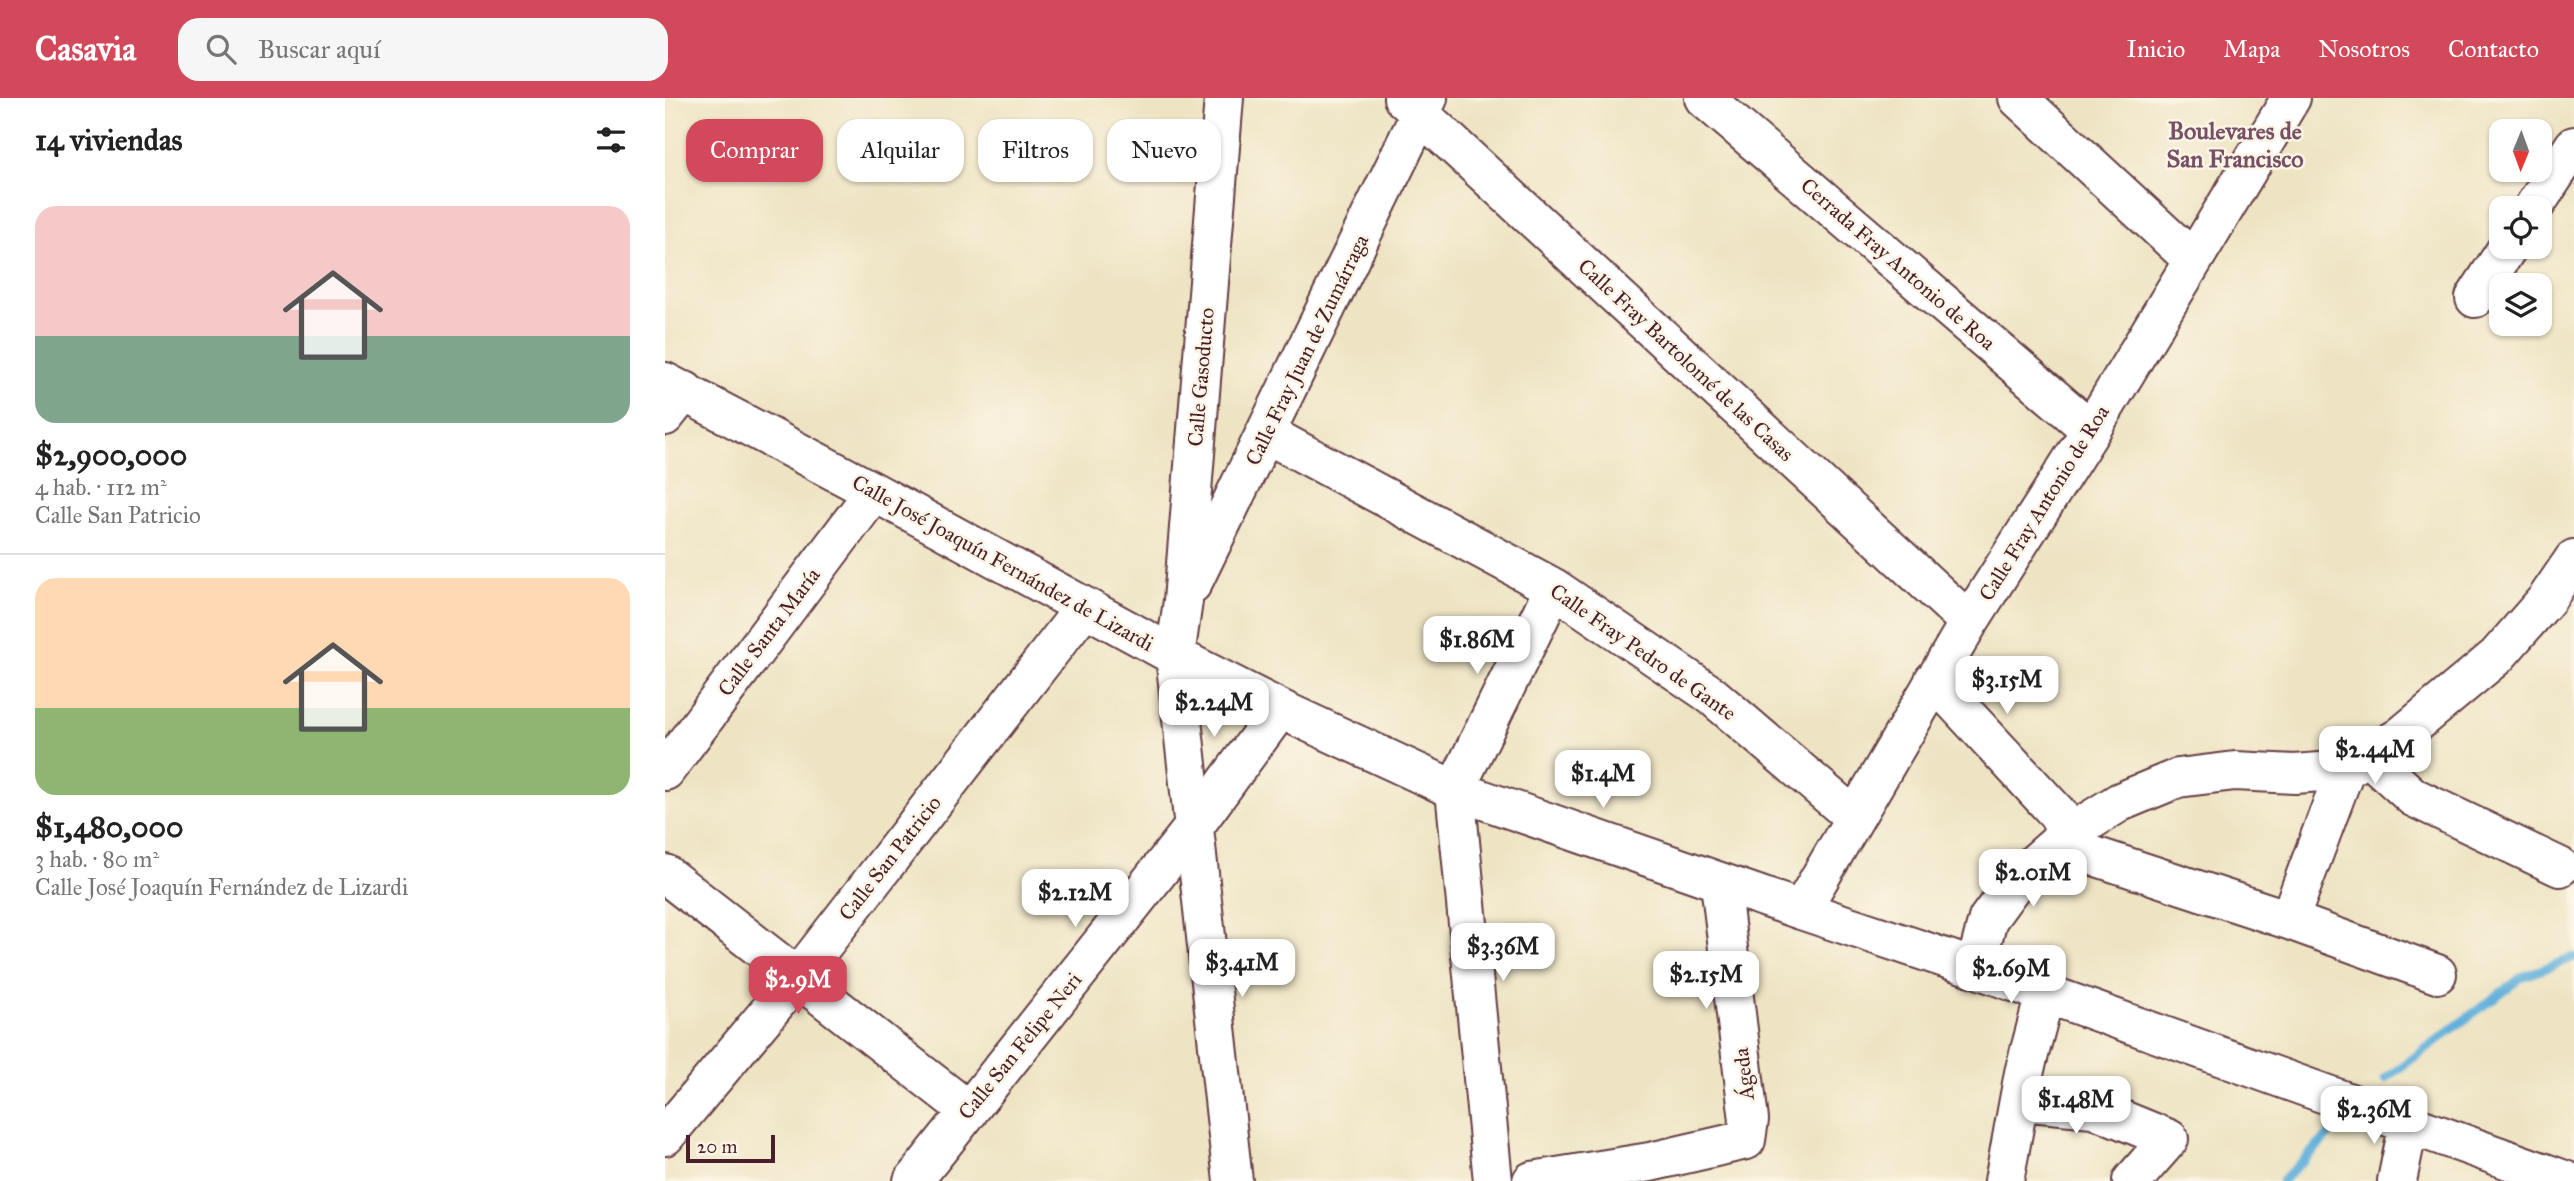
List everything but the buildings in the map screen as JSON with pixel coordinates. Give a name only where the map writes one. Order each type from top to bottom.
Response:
[{"type":"street","name":"Calle Gasoducto","points":[[1224,98],[1183,601],[1175,656],[1232,1179]]},
{"type":"street","name":"Cerrada Fray Antonio de Roa","points":[[1704,98],[2091,429]]},
{"type":"street","points":[[2018,98],[2192,259]]},
{"type":"street","name":"Calle Fray Antonio de Roa","points":[[1801,911],[1934,680],[2091,429],[2291,98]]},
{"type":"street","name":"Calle Fray Juan de Zumárraga","points":[[1183,601],[1267,434],[1417,103]]},
{"type":"street","name":"Calle Fray Bartolomé de las Casas","points":[[1417,103],[1969,622]]},
{"type":"street","points":[[2541,196],[2574,145]]},
{"type":"street","points":[[2475,298],[2500,259]]},
{"type":"street","name":"Calle José Joaquín Fernández de Lizardi","points":[[672,397],[874,492],[1084,608],[1280,709],[1455,790],[1801,911],[1975,968],[2567,1181]]},
{"type":"street","name":"Calle Fray Pedro de Gante","points":[[1267,434],[1554,588],[1710,694],[1854,817]]},
{"type":"street","name":"Calle Santa María","points":[[665,771],[874,492]]},
{"type":"street","points":[[1975,968],[1988,919],[2018,878],[2067,835],[2120,802],[2178,778],[2235,771],[2295,774],[2356,763],[2400,737],[2497,656],[2546,600],[2574,559]]},
{"type":"street","points":[[1493,1181],[1455,790],[1554,588]]},
{"type":"street","name":"Calle San Patricio","points":[[665,1136],[797,978],[1084,608]]},
{"type":"street","points":[[1934,680],[2058,814],[2067,835],[2091,855],[2288,920],[2437,974]]},
{"type":"street","name":"Calle San Felipe Neri","points":[[913,1181],[1193,828],[1280,709]]},
{"type":"street","points":[[2356,763],[2413,797],[2560,867]]},
{"type":"street","points":[[2288,920],[2356,763]]},
{"type":"street","points":[[665,874],[969,1111]]},
{"type":"street","name":"Ágeda","points":[[1652,1171],[1747,1140],[1749,1120],[1720,883]]},
{"type":"street","points":[[2004,1181],[2019,1101],[2045,994]]},
{"type":"street","points":[[2019,1101],[2093,1108],[2169,1139],[2132,1181]]},
{"type":"street","points":[[2397,1181],[2409,1122]]},
{"type":"street","points":[[1532,1181],[1652,1171]]},
{"type":"waterway","points":[[2385,1079],[2522,977],[2574,957]]},
{"type":"waterway","points":[[2282,1181],[2338,1126]]},
{"type":"district","name":"Boulevares de San Francisco","points":[[2235,145]]}]
